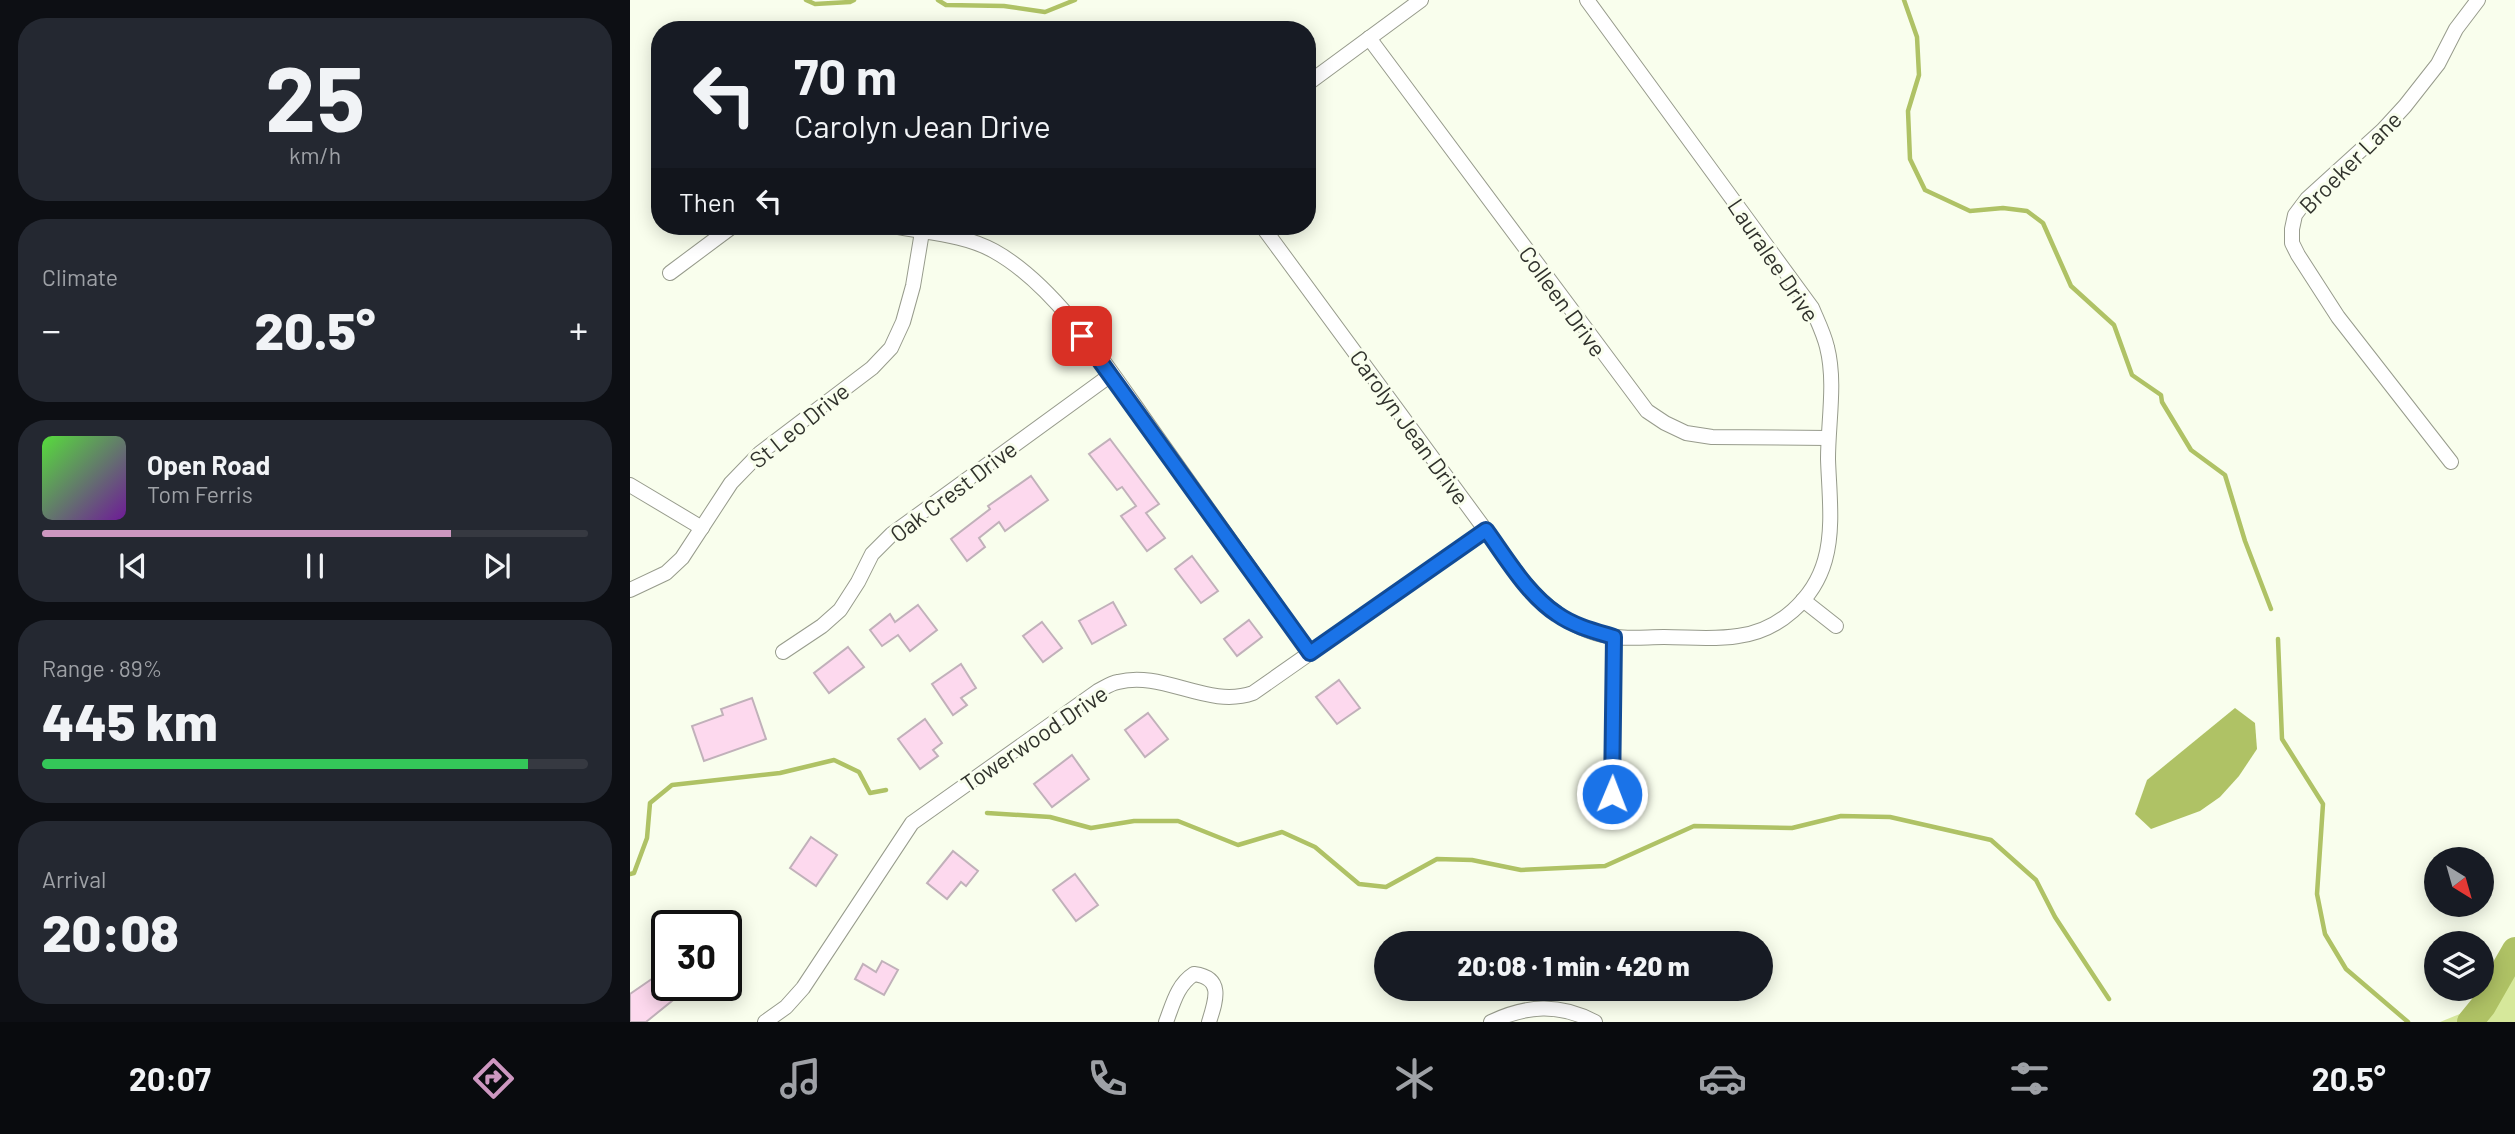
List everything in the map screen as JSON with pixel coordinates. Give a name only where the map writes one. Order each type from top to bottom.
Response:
[{"type":"street","points":[[1316,77],[1421,0]]},
{"type":"street","name":"Lauralee Drive","points":[[1587,0],[1812,307],[1828,348],[1829,528],[1826,559],[1816,583],[1803,600]]},
{"type":"street","name":"Broeker Lane","points":[[2451,462],[2338,317],[2298,255],[2292,243],[2292,229],[2295,215],[2307,200],[2384,130],[2406,106],[2438,64],[2456,29],[2478,0]]},
{"type":"street","name":"Colleen Drive","points":[[1370,38],[1647,411],[1686,433],[1712,437],[1828,438]]},
{"type":"street","points":[[670,273],[721,235]]},
{"type":"street","name":"St Leo Drive","points":[[630,590],[666,573],[682,558],[731,483],[760,453],[872,368],[891,348],[910,298],[921,235]]},
{"type":"street","points":[[944,235],[958,237],[993,250],[1021,269],[1053,298],[1112,374],[1310,653]]},
{"type":"street","name":"Carolyn Jean Drive","points":[[1269,235],[1537,598],[1556,614],[1579,626],[1614,637],[1738,636],[1760,631],[1784,619],[1803,600]]},
{"type":"street","name":"Oak Crest Drive","points":[[783,652],[840,610],[873,554],[892,534],[1112,374]]},
{"type":"street","points":[[630,485],[702,528]]},
{"type":"street","name":"Towerwood Drive","points":[[765,1022],[786,1007],[803,988],[912,823],[1098,691],[1117,682],[1140,680],[1222,698],[1238,698],[1252,693],[1486,530]]},
{"type":"street","points":[[1803,600],[1836,626]]},
{"type":"street","points":[[1612,794],[1614,637]]},
{"type":"street","points":[[1166,1022],[1178,990],[1184,980],[1194,974],[1205,975],[1214,982],[1216,994],[1209,1022]]},
{"type":"street","points":[[1491,1022],[1507,1014],[1546,1008],[1563,1009],[1595,1022]]},
{"type":"shaded area","points":[[2235,708],[2255,723],[2257,749],[2239,776],[2220,797],[2200,811],[2151,829],[2135,814],[2147,780]]},
{"type":"shaded area","points":[[2515,959],[2515,1022],[2440,1022],[2472,1009],[2479,1001],[2494,1001],[2494,983]]},
{"type":"building","points":[[1110,439],[1159,504],[1146,513],[1165,538],[1147,551],[1121,516],[1136,506],[1122,487],[1117,490],[1089,454]]},
{"type":"building","points":[[1031,476],[1048,500],[1005,531],[999,522],[979,538],[985,547],[967,561],[951,539],[990,509],[988,506]]},
{"type":"building","points":[[1192,556],[1218,591],[1201,603],[1175,569]]},
{"type":"building","points":[[1113,602],[1126,625],[1092,644],[1079,621]]},
{"type":"building","points":[[918,605],[937,630],[910,651],[898,635],[882,646],[870,630],[890,614],[895,622]]},
{"type":"building","points":[[1249,620],[1262,637],[1237,656],[1224,639]]},
{"type":"building","points":[[1042,622],[1062,648],[1043,662],[1023,636]]},
{"type":"building","points":[[848,647],[864,667],[829,693],[814,673]]},
{"type":"building","points":[[961,664],[976,688],[961,698],[967,705],[953,715],[932,684]]},
{"type":"building","points":[[1339,680],[1360,708],[1337,724],[1316,697]]},
{"type":"building","points":[[752,698],[766,739],[704,761],[692,726],[723,715],[721,709]]},
{"type":"building","points":[[1148,713],[1168,739],[1145,757],[1125,730]]},
{"type":"building","points":[[925,719],[942,743],[933,750],[938,756],[920,769],[898,739]]},
{"type":"building","points":[[1072,755],[1089,779],[1052,807],[1034,784]]},
{"type":"building","points":[[811,837],[837,855],[816,886],[790,868]]},
{"type":"building","points":[[953,851],[978,871],[966,886],[961,882],[947,899],[927,883]]},
{"type":"building","points":[[1075,874],[1098,905],[1076,921],[1053,890]]},
{"type":"building","points":[[882,961],[898,970],[884,995],[855,979],[863,964],[876,972]]},
{"type":"building","points":[[651,980],[651,1001],[672,1001],[646,1022],[630,1022],[630,994]]},
{"type":"waterway","points":[[806,0],[815,4],[854,0]]},
{"type":"waterway","points":[[938,0],[946,5],[1004,6],[1045,12],[1075,0]]},
{"type":"waterway","points":[[1904,0],[1917,37],[1919,75],[1908,111],[1910,159],[1925,190],[1970,211],[2003,208],[2027,211],[2043,223],[2071,286],[2114,325],[2132,375],[2161,395],[2162,402],[2191,450],[2225,475],[2245,541],[2271,609]]},
{"type":"waterway","points":[[2278,639],[2282,739],[2323,804],[2317,894],[2325,934],[2346,969],[2408,1022]]},
{"type":"waterway","points":[[630,874],[634,873],[647,838],[650,803],[672,785],[780,773],[834,760],[859,772],[870,793],[886,790]]},
{"type":"waterway","points":[[987,813],[1050,817],[1091,828],[1134,821],[1178,821],[1238,845],[1282,832],[1315,847],[1359,884],[1386,887],[1437,859],[1472,860],[1521,870],[1605,866],[1694,826],[1792,828],[1841,816],[1890,817],[1991,840],[2036,880],[2055,917],[2109,999]]},
{"type":"waterway","points":[[2470,1022],[2483,1006],[2515,950]]},
{"type":"route","points":[[1082,336],[1112,374],[1310,653],[1486,530],[1537,598],[1556,614],[1579,626],[1614,637],[1612,794]]}]
